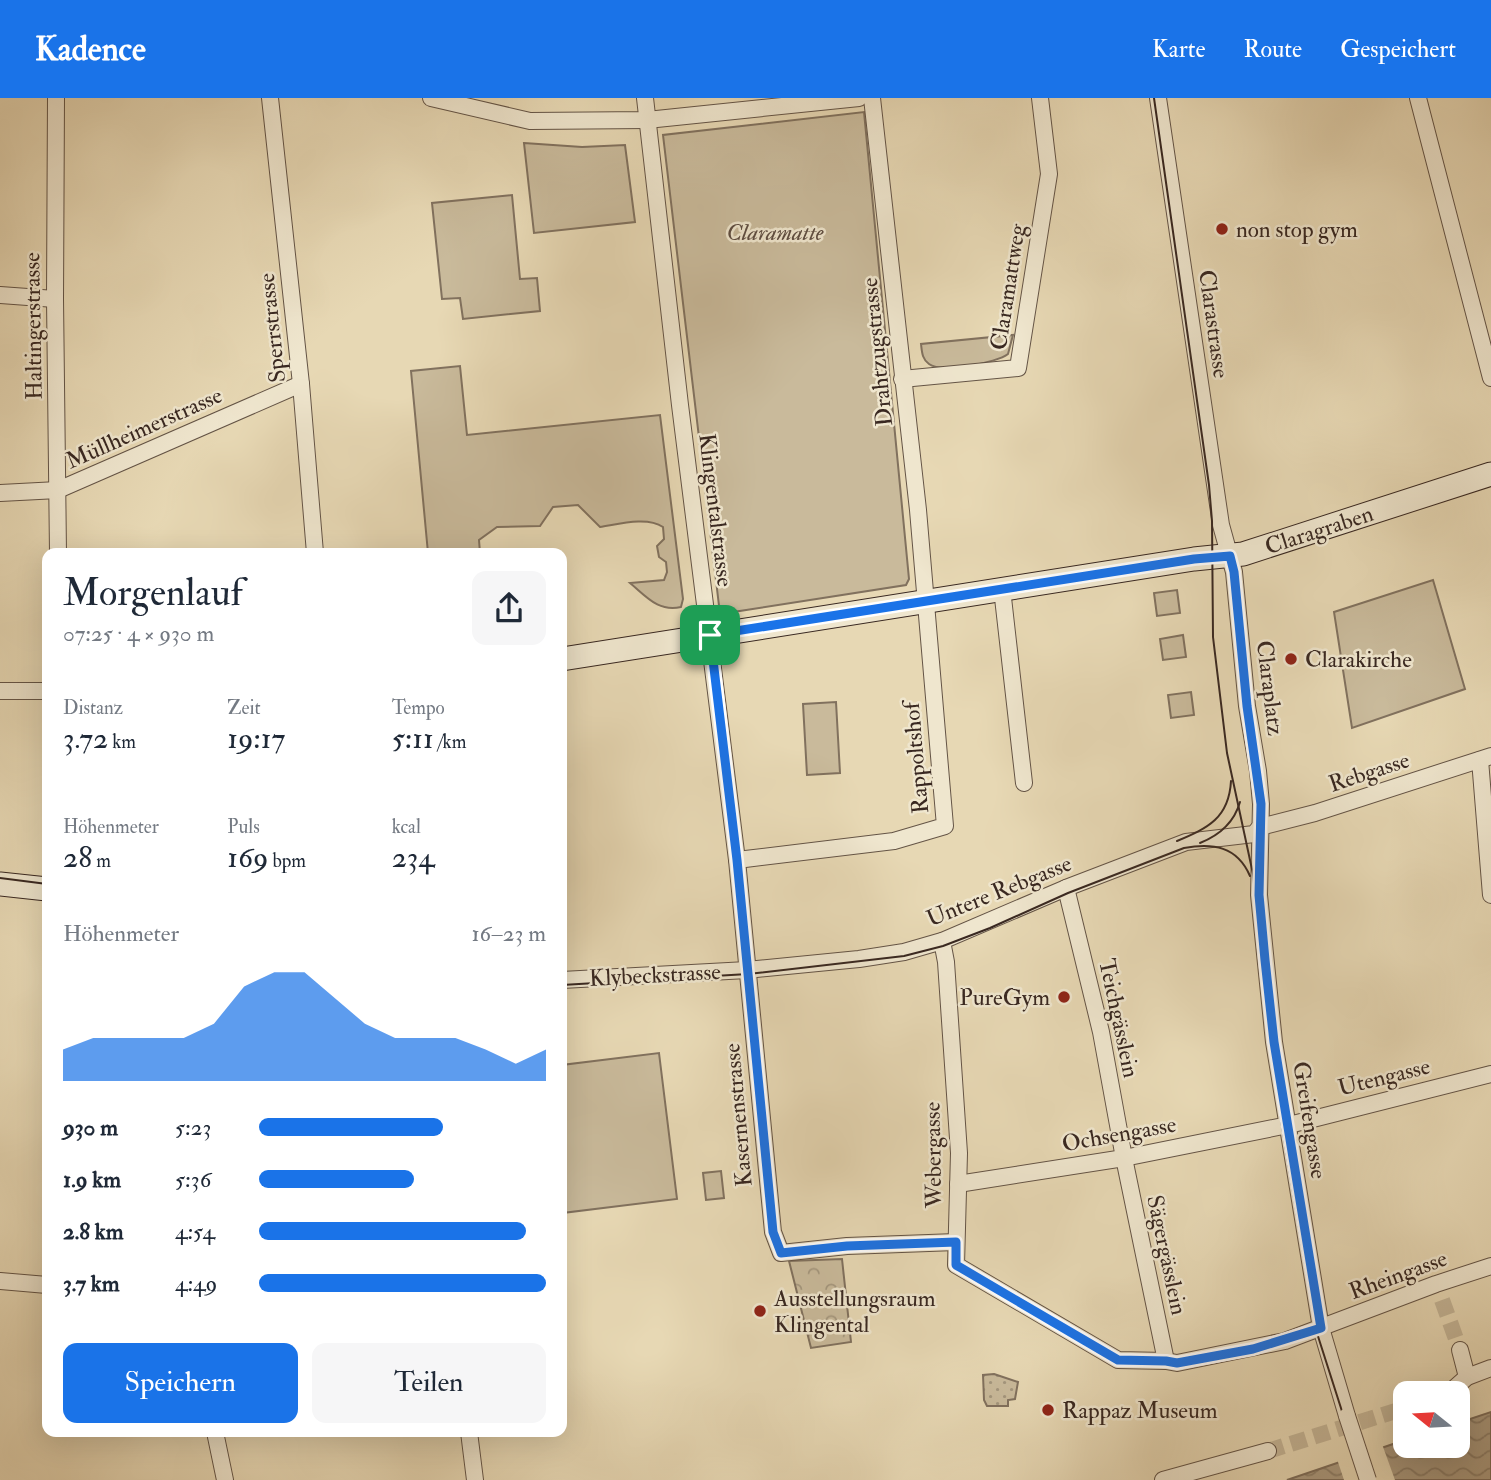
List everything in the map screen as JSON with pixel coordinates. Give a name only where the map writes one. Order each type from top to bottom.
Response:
[{"type":"street","name":"Haltingerstrasse","points":[[56,98],[58,548]]},
{"type":"street","name":"Sperrstrasse","points":[[270,98],[301,384],[315,548]]},
{"type":"street","points":[[430,98],[530,121],[647,120],[859,98]]},
{"type":"street","name":"Klingentalstrasse","points":[[645,98],[737,860],[747,970]]},
{"type":"street","name":"Drahtzugstrasse","points":[[872,98],[918,510],[925,601]]},
{"type":"street","name":"Claramattweg","points":[[902,379],[1018,368],[1049,174],[1040,98]]},
{"type":"street","name":"Clarastrasse","points":[[1158,98],[1216,496],[1230,556]]},
{"type":"street","points":[[1418,98],[1491,378]]},
{"type":"street","points":[[0,295],[55,299]]},
{"type":"street","name":"Müllheimerstrasse","points":[[0,493],[58,490],[301,384]]},
{"type":"street","name":"Claragraben","points":[[567,658],[1194,559],[1243,554],[1491,474]]},
{"type":"street","name":"Claraplatz","points":[[1230,556],[1234,572],[1247,706],[1258,771],[1260,827]]},
{"type":"street","points":[[1002,589],[1024,783]]},
{"type":"street","name":"Rappoltshof","points":[[737,860],[894,841],[945,826],[925,601]]},
{"type":"street","points":[[0,691],[42,691]]},
{"type":"street","points":[[1485,758],[1491,895]]},
{"type":"street","name":"Rebgasse","points":[[1260,827],[1315,813],[1485,758]]},
{"type":"street","name":"Untere Rebgasse","points":[[747,970],[881,956],[942,942],[1066,888],[1186,842],[1254,834],[1260,827]]},
{"type":"street","name":"Greifengasse","points":[[1260,827],[1259,895],[1274,1042],[1321,1328],[1368,1480]]},
{"type":"street","points":[[0,884],[42,888]]},
{"type":"street","name":"Teichgässlein","points":[[1066,888],[1101,1032],[1124,1158]]},
{"type":"street","name":"Webergasse","points":[[942,942],[946,962],[959,1153],[956,1265],[1118,1360]]},
{"type":"street","name":"Klybeckstrasse","points":[[567,980],[747,970]]},
{"type":"street","name":"Kasernenstrasse","points":[[747,970],[773,1232],[781,1253],[847,1246],[956,1242]]},
{"type":"street","name":"Utengasse","points":[[1288,1124],[1491,1074]]},
{"type":"street","name":"Ochsengasse","points":[[958,1184],[1124,1158],[1288,1124]]},
{"type":"street","name":"Sägergässlein","points":[[1124,1158],[1166,1361]]},
{"type":"street","name":"Rheingasse","points":[[1118,1360],[1177,1363],[1251,1350],[1321,1328],[1491,1266]]},
{"type":"street","points":[[0,1281],[42,1285]]},
{"type":"street","points":[[1436,1284],[1442,1300]]},
{"type":"street","points":[[1460,1350],[1467,1377]]},
{"type":"street","points":[[1462,1381],[1491,1368]]},
{"type":"street","points":[[216,1437],[225,1480]]},
{"type":"street","points":[[470,1437],[475,1480]]},
{"type":"street","points":[[1163,1480],[1269,1451]]},
{"type":"green space","name":"Claramatte","points":[[864,112],[909,579],[906,585],[720,614],[663,135]]},
{"type":"green space","points":[[524,143],[582,147],[625,145],[635,222],[534,233]]},
{"type":"green space","points":[[512,195],[520,279],[537,278],[540,311],[463,319],[460,298],[442,299],[432,203]]},
{"type":"green space","points":[[1013,335],[1008,354],[981,363],[935,367],[927,362],[922,353],[921,344]]},
{"type":"green space","points":[[460,366],[467,435],[660,415],[683,599],[681,607],[659,605],[630,583],[664,580],[666,562],[659,557],[657,546],[664,539],[663,527],[641,521],[600,527],[578,505],[553,507],[540,526],[497,527],[479,540],[480,548],[428,548],[411,371]]},
{"type":"green space","points":[[1433,580],[1465,689],[1352,728],[1334,612]]},
{"type":"green space","points":[[1177,590],[1180,613],[1157,616],[1154,593]]},
{"type":"green space","points":[[1183,635],[1186,657],[1163,660],[1160,639]]},
{"type":"green space","points":[[1191,692],[1194,715],[1171,718],[1168,695]]},
{"type":"green space","points":[[836,702],[840,773],[807,775],[803,704]]},
{"type":"green space","points":[[659,1053],[677,1199],[567,1212],[567,1064]]},
{"type":"green space","points":[[721,1171],[724,1198],[706,1200],[703,1173]]},
{"type":"green space","points":[[842,1259],[851,1342],[811,1348],[789,1261]]},
{"type":"green space","points":[[994,1374],[1018,1382],[1015,1399],[1008,1400],[1008,1406],[987,1406],[984,1400],[983,1375]]},
{"type":"water","points":[[1491,1412],[1491,1480],[1287,1480],[1393,1444],[1393,1458],[1470,1458],[1470,1419]]},
{"type":"pier","points":[[1382,1444],[1395,1480],[1344,1480],[1337,1459]]},
{"type":"tunnel","points":[[1442,1300],[1460,1350]]},
{"type":"tunnel","points":[[1268,1451],[1393,1412]]},
{"type":"tram line","points":[[1154,98],[1209,485],[1213,637],[1227,753],[1253,874],[1268,1027],[1282,1126],[1316,1330],[1364,1480]]},
{"type":"tram line","points":[[1177,841],[1215,820],[1226,804],[1231,781]]},
{"type":"tram line","points":[[1200,843],[1225,827],[1240,802]]},
{"type":"tram line","points":[[567,985],[748,974],[904,956],[943,946],[990,928],[1068,893],[1184,848],[1205,846],[1223,849],[1238,858],[1250,876]]},
{"type":"tram line","points":[[0,878],[42,883]]},
{"type":"place","name":"non stop gym","points":[[1222,229]]},
{"type":"place","name":"Clarakirche","points":[[1291,659]]},
{"type":"place","name":"PureGym","points":[[1064,997]]},
{"type":"place","name":"Ausstellungsraum Klingental","points":[[760,1311]]},
{"type":"place","name":"Rappaz Museum","points":[[1048,1410]]},
{"type":"route","points":[[1230,556],[1261,804],[1259,895],[1274,1042],[1321,1328],[1253,1349],[1177,1363],[1118,1360],[956,1265],[956,1242],[847,1246],[781,1253],[773,1232],[764,1156],[737,860],[710,635],[1194,559],[1230,556]]}]
